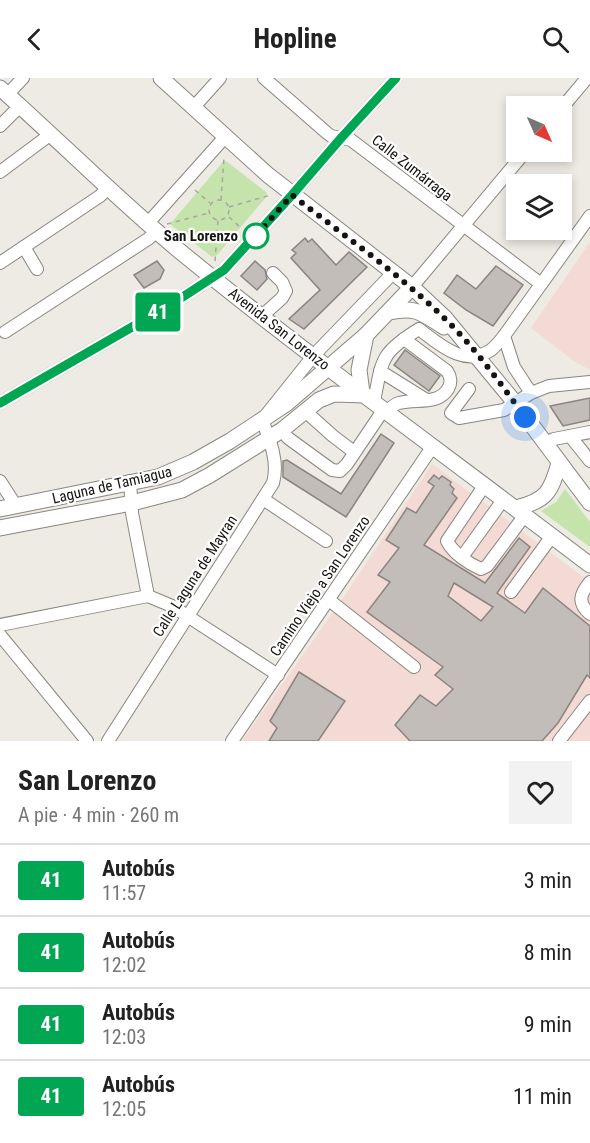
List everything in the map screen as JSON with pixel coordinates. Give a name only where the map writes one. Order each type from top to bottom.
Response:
[{"type":"main road","points":[[161,78],[292,195],[412,287],[445,318],[516,404],[590,503]]},
{"type":"main road","name":"Avenida San Lorenzo","points":[[4,92],[108,188],[157,226],[214,278],[590,565]]},
{"type":"main road","name":"Laguna de Tamiagua","points":[[0,509],[174,472],[230,441],[286,404],[366,335],[412,287]]},
{"type":"main road","points":[[389,312],[406,308],[424,323],[467,342]]},
{"type":"main road","points":[[366,335],[359,370],[374,402]]},
{"type":"main road","name":"Laguna de Tamiagua","points":[[0,528],[132,503],[182,490],[275,434],[319,400],[333,394],[374,402]]},
{"type":"main road","points":[[515,508],[533,504],[543,498],[555,481],[560,463]]},
{"type":"street","points":[[4,92],[23,78]]},
{"type":"street","points":[[193,108],[219,78]]},
{"type":"street","name":"Calle Zumárraga","points":[[264,78],[331,136],[351,140],[542,284]]},
{"type":"street","points":[[0,403],[214,278],[227,267],[396,78]]},
{"type":"street","points":[[572,96],[587,78]]},
{"type":"street","points":[[0,126],[20,106]]},
{"type":"street","points":[[0,172],[51,134]]},
{"type":"street","points":[[4,332],[148,239],[225,136]]},
{"type":"street","points":[[412,287],[517,162]]},
{"type":"street","points":[[0,263],[100,196],[108,188]]},
{"type":"street","points":[[275,434],[288,438],[332,470],[343,469],[354,452],[374,402],[385,356],[424,323],[451,352],[477,356],[490,350],[504,336],[590,216]]},
{"type":"street","points":[[24,247],[37,269]]},
{"type":"street","points":[[262,316],[282,298],[286,291],[282,282],[273,273]]},
{"type":"street","points":[[262,420],[314,355],[393,273]]},
{"type":"street","points":[[504,336],[514,367],[531,393]]},
{"type":"street","points":[[374,402],[398,403],[432,400],[445,393],[450,385],[447,370],[404,339]]},
{"type":"street","points":[[380,371],[425,399]]},
{"type":"street","points":[[469,389],[451,413],[459,418],[504,410],[531,393],[549,386],[590,382]]},
{"type":"street","points":[[305,411],[354,452]]},
{"type":"street","name":"Calle Laguna de Mayran","points":[[108,741],[263,500],[275,477],[275,434],[262,420]]},
{"type":"street","points":[[544,443],[590,432]]},
{"type":"street","points":[[570,436],[590,460]]},
{"type":"street","name":"Camino Viejo a San Lorenzo","points":[[232,741],[433,446]]},
{"type":"street","points":[[0,481],[16,506]]},
{"type":"street","points":[[130,481],[148,596]]},
{"type":"street","points":[[484,486],[448,538],[448,544],[477,568],[488,566],[515,508]]},
{"type":"street","points":[[263,500],[326,541]]},
{"type":"street","points":[[462,557],[515,508]]},
{"type":"street","points":[[511,592],[552,536]]},
{"type":"street","points":[[590,582],[582,592],[580,600],[581,605],[590,614]]},
{"type":"street","points":[[0,625],[148,596],[188,615],[278,675]]},
{"type":"street","points":[[329,600],[414,668]]},
{"type":"street","points":[[0,635],[87,741]]},
{"type":"street","points":[[559,741],[590,701]]},
{"type":"path","points":[[221,200],[224,156]]},
{"type":"path","points":[[195,190],[211,204]]},
{"type":"path","points":[[229,207],[271,195]]},
{"type":"path","points":[[209,213],[211,204],[221,200],[229,207],[228,216]]},
{"type":"path","points":[[157,226],[209,213]]},
{"type":"path","points":[[209,213],[218,220],[228,216]]},
{"type":"path","points":[[228,216],[242,229]]},
{"type":"path","points":[[215,261],[218,220]]},
{"type":"shaded area","points":[[590,242],[590,370],[574,361],[531,328]]},
{"type":"shaded area","points":[[432,464],[590,582],[590,741],[242,741],[343,598]]},
{"type":"green space","points":[[226,161],[266,192],[267,196],[217,255],[212,257],[170,224]]},
{"type":"green space","points":[[565,489],[590,522],[590,547],[541,511],[556,502]]},
{"type":"building","points":[[305,238],[308,242],[312,239],[336,265],[349,252],[367,267],[304,329],[289,319],[320,290],[291,258],[296,253],[292,250]]},
{"type":"building","points":[[157,261],[164,270],[160,279],[144,288],[134,275]]},
{"type":"building","points":[[255,261],[265,270],[267,279],[257,290],[241,276]]},
{"type":"building","points":[[496,266],[523,285],[493,326],[466,310],[444,293],[457,275],[476,289]]},
{"type":"building","points":[[405,350],[440,376],[429,391],[394,365]]},
{"type":"building","points":[[590,398],[590,420],[563,426],[550,406]]},
{"type":"building","points":[[381,434],[394,443],[346,517],[283,477],[283,461],[287,460],[341,494]]},
{"type":"building","points":[[434,475],[439,479],[442,476],[451,482],[450,485],[454,489],[452,493],[457,498],[424,545],[485,583],[519,538],[530,547],[497,593],[525,613],[543,588],[590,626],[590,678],[587,675],[558,723],[542,741],[410,741],[395,725],[420,695],[436,706],[453,689],[435,675],[443,667],[367,612],[390,582],[378,575],[399,548],[386,540],[407,508],[416,513],[434,486],[428,482]],"holes":[[[454,583],[493,607],[481,621],[448,596]]]},
{"type":"building","points":[[299,672],[345,701],[318,741],[269,741],[277,728],[270,721]]},
{"type":"bus line","name":"41","points":[[0,403],[172,304],[224,270],[396,78]]},
{"type":"place","name":"San Lorenzo","points":[[256,236]]},
{"type":"route","points":[[256,236],[253,239],[292,195],[412,287],[445,318],[467,342],[525,417]]}]
